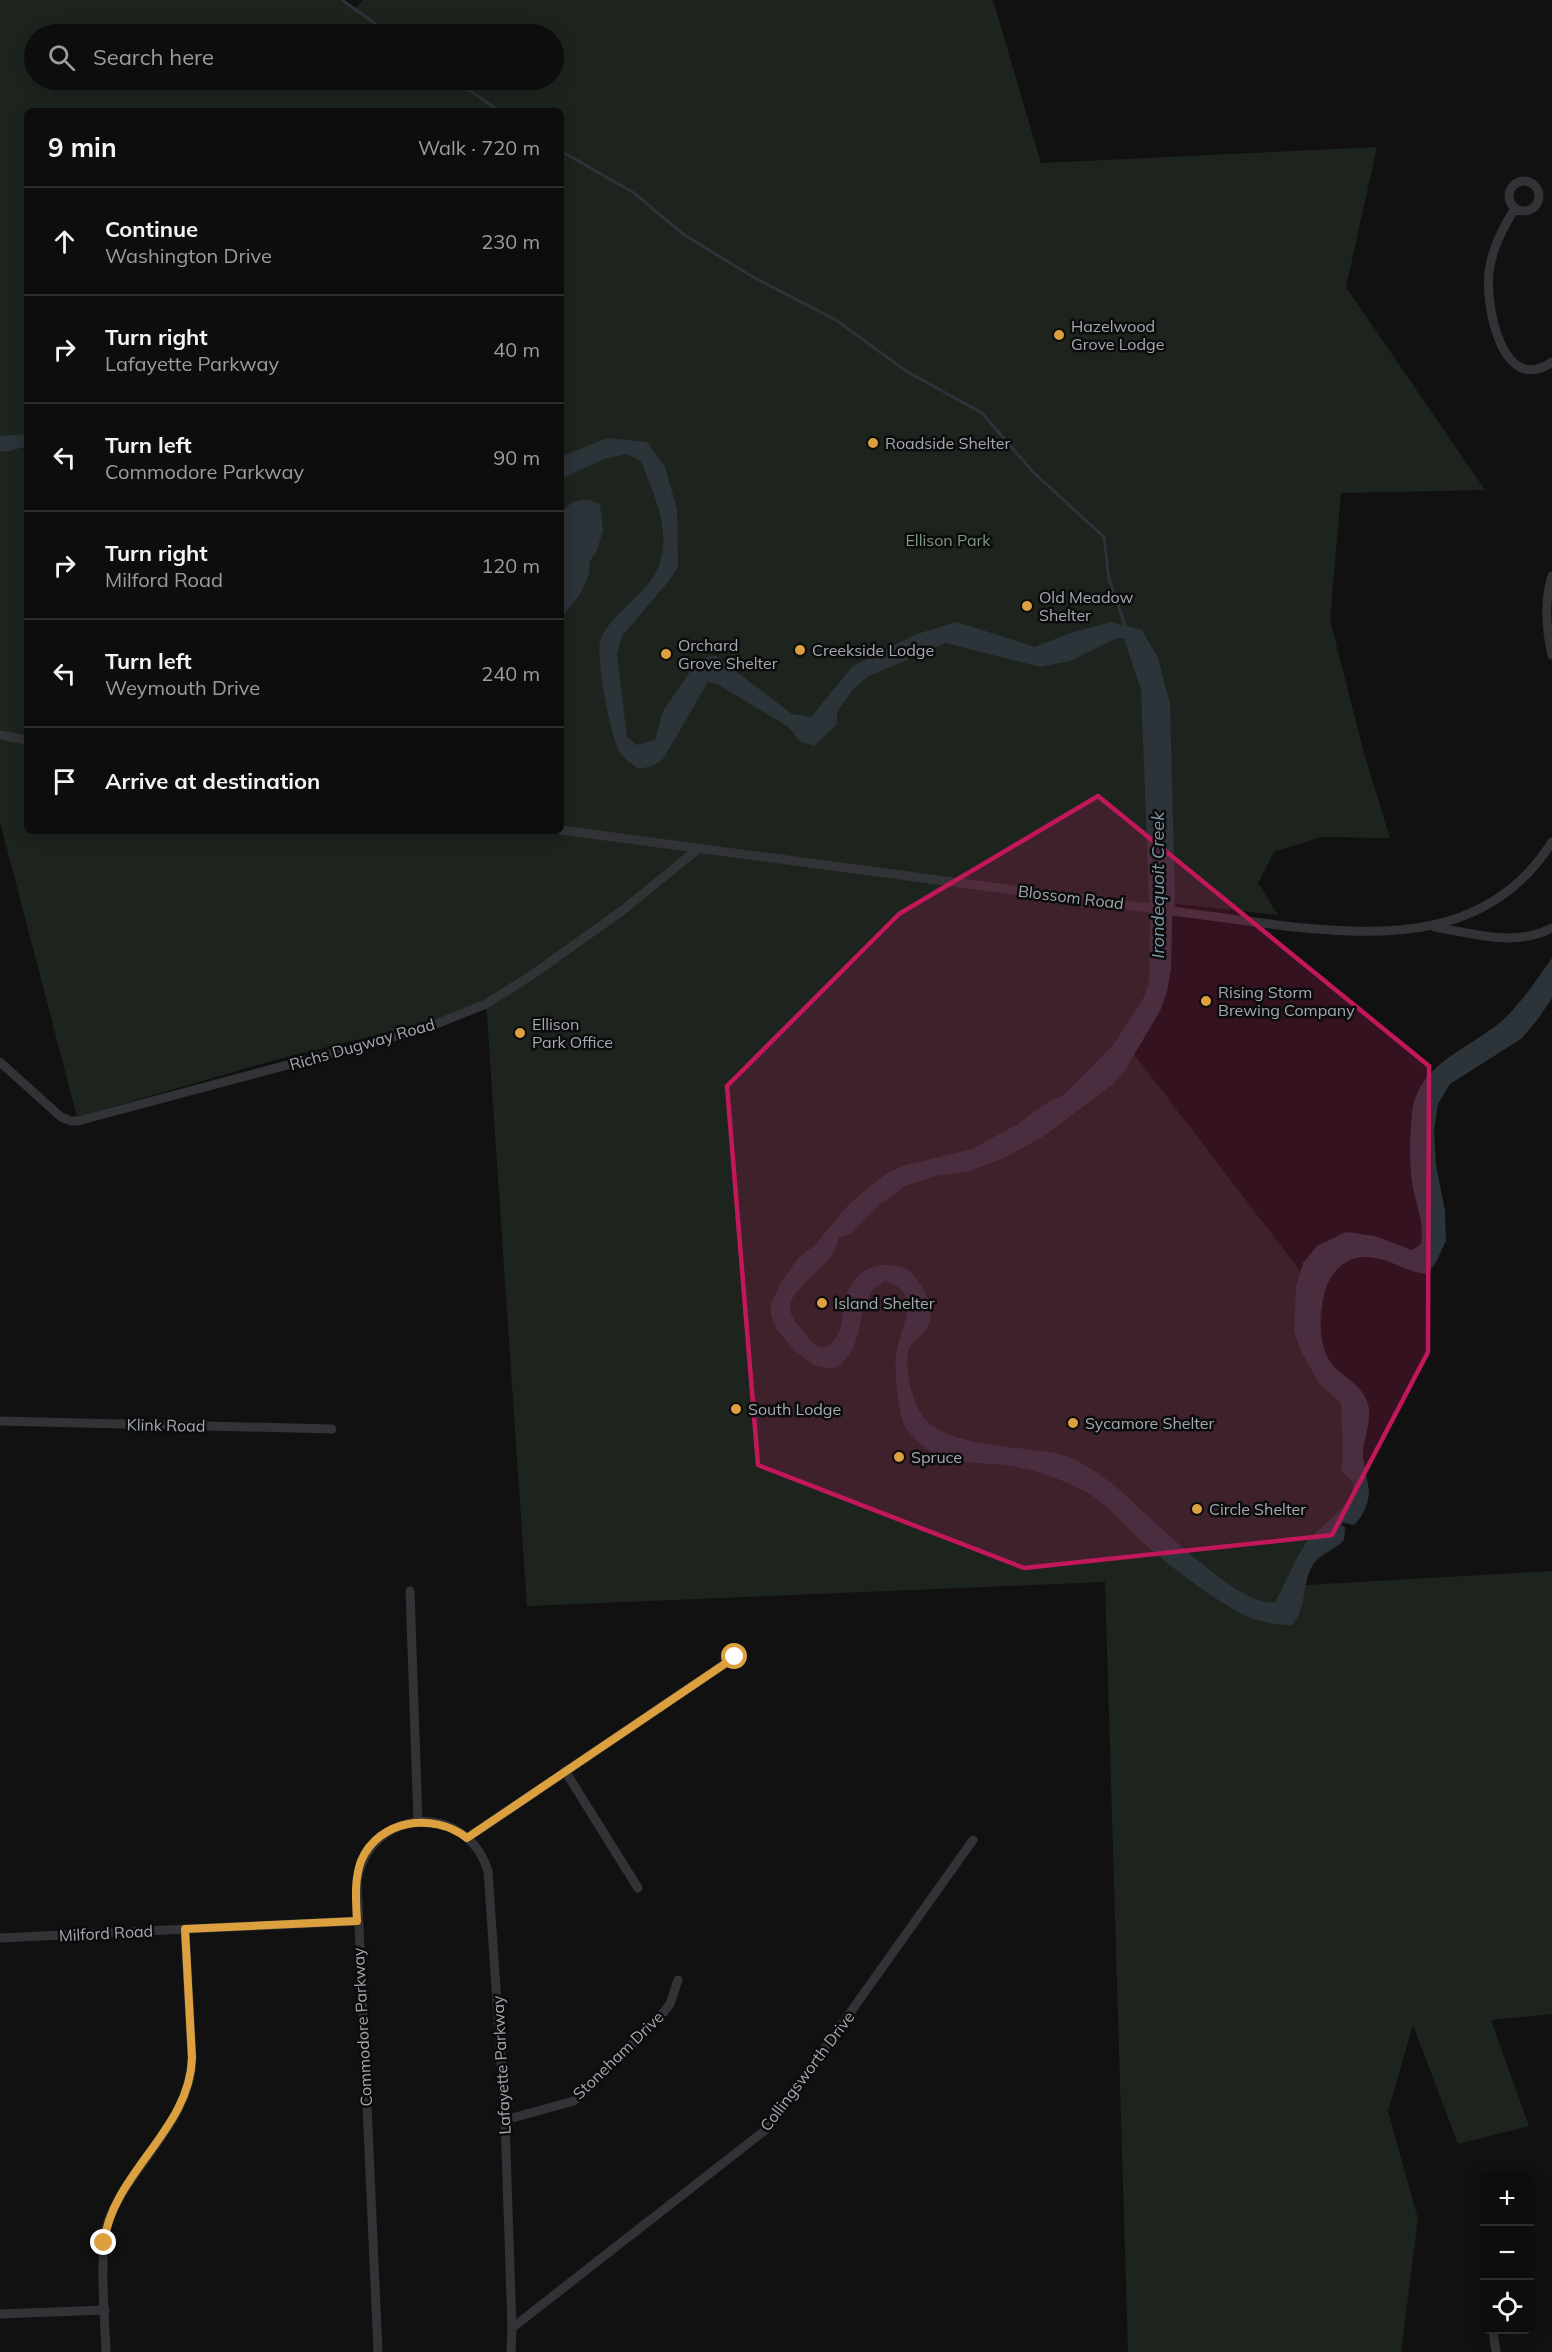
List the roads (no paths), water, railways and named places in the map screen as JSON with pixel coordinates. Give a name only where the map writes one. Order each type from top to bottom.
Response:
[{"type":"street","points":[[1515,208],[1497,240],[1492,256],[1488,290],[1494,322],[1501,344],[1514,364],[1534,370],[1552,362]]},
{"type":"street","points":[[1552,576],[1547,600],[1547,623],[1552,655]]},
{"type":"street","points":[[0,735],[24,739]]},
{"type":"street","name":"Blossom Road","points":[[564,830],[1348,933],[1433,927],[1458,919],[1500,898],[1541,859],[1552,842]]},
{"type":"street","name":"Richs Dugway Road","points":[[0,1062],[61,1117],[78,1121],[426,1028],[486,1004],[529,977],[623,910],[698,849]]},
{"type":"street","points":[[1433,927],[1486,936],[1527,938],[1552,928]]},
{"type":"street","name":"Klink Road","points":[[0,1420],[332,1429]]},
{"type":"street","points":[[410,1591],[418,1822]]},
{"type":"street","points":[[467,1838],[735,1657]]},
{"type":"street","points":[[565,1772],[638,1888]]},
{"type":"street","name":"Lafayette Parkway","points":[[418,1822],[441,1824],[467,1838],[483,1858],[490,1880],[505,2120],[511,2352]]},
{"type":"street","name":"Commodore Parkway","points":[[378,2352],[357,1881],[367,1851],[384,1833],[396,1827],[418,1822]]},
{"type":"street","name":"Collingsworth Drive","points":[[512,2328],[768,2128],[973,1840]]},
{"type":"street","name":"Milford Road","points":[[0,1938],[357,1921]]},
{"type":"street","points":[[106,2352],[104,2243],[108,2221],[127,2185],[178,2109],[190,2079],[192,2058],[185,1929]]},
{"type":"street","name":"Stoneham Drive","points":[[505,2120],[574,2101],[659,2018],[670,2004],[678,1980]]},
{"type":"street","points":[[0,2314],[105,2310]]},
{"type":"street","points":[[1494,2334],[1496,2352]]},
{"type":"water","points":[[24,434],[24,447],[0,451],[0,436]]},
{"type":"water","name":"Irondequoit Creek","points":[[607,438],[647,442],[665,467],[677,509],[678,567],[622,636],[617,654],[627,737],[637,745],[655,740],[663,711],[691,670],[707,657],[716,656],[792,714],[811,717],[853,666],[917,634],[957,622],[1035,647],[1070,633],[1111,622],[1142,630],[1158,658],[1170,704],[1175,897],[1172,914],[1171,968],[1167,992],[1160,1011],[1124,1072],[1113,1084],[1041,1138],[1004,1158],[970,1171],[936,1176],[905,1186],[879,1205],[850,1234],[839,1237],[833,1254],[796,1293],[790,1310],[797,1324],[810,1340],[819,1347],[825,1347],[839,1333],[847,1294],[853,1282],[860,1275],[872,1267],[882,1265],[905,1268],[919,1282],[930,1307],[930,1323],[910,1346],[907,1361],[909,1381],[918,1409],[932,1426],[964,1439],[1054,1453],[1076,1460],[1110,1482],[1190,1554],[1238,1590],[1259,1600],[1275,1602],[1306,1543],[1349,1499],[1354,1483],[1341,1470],[1343,1456],[1341,1403],[1319,1384],[1300,1349],[1294,1331],[1296,1287],[1303,1263],[1317,1246],[1346,1232],[1375,1236],[1412,1250],[1421,1244],[1422,1228],[1412,1182],[1410,1156],[1412,1113],[1417,1094],[1426,1079],[1438,1066],[1498,1024],[1511,1012],[1552,958],[1552,998],[1538,1019],[1521,1039],[1450,1084],[1438,1104],[1434,1131],[1436,1165],[1445,1211],[1446,1241],[1435,1264],[1427,1274],[1374,1258],[1351,1260],[1339,1268],[1324,1294],[1320,1327],[1327,1356],[1335,1368],[1362,1392],[1368,1406],[1369,1421],[1363,1457],[1369,1493],[1364,1511],[1357,1522],[1354,1525],[1343,1522],[1341,1525],[1345,1527],[1344,1540],[1320,1556],[1312,1566],[1308,1574],[1301,1610],[1292,1625],[1256,1620],[1231,1608],[1157,1555],[1098,1500],[1078,1488],[1024,1468],[955,1461],[933,1453],[923,1446],[904,1426],[900,1406],[896,1379],[896,1354],[905,1322],[907,1302],[897,1286],[885,1281],[874,1289],[863,1311],[853,1349],[845,1360],[833,1369],[814,1365],[796,1352],[777,1330],[771,1315],[771,1303],[780,1284],[799,1257],[814,1246],[850,1203],[887,1173],[906,1165],[972,1149],[1018,1124],[1045,1104],[1065,1094],[1114,1044],[1144,997],[1149,982],[1150,921],[1141,690],[1124,638],[1117,638],[1070,661],[1040,667],[946,643],[869,676],[854,688],[837,712],[837,724],[814,746],[800,741],[787,726],[717,684],[708,682],[663,759],[653,766],[638,769],[621,754],[617,746],[605,697],[599,647],[607,628],[640,593],[655,574],[660,563],[663,537],[659,511],[641,461],[627,454],[604,459],[564,478],[564,456]]},
{"type":"water","points":[[590,500],[600,504],[603,530],[597,551],[590,561],[589,574],[579,596],[564,614],[564,509],[573,502]]},
{"type":"waterway","points":[[342,0],[376,24]]},
{"type":"waterway","points":[[469,90],[495,108]]},
{"type":"waterway","points":[[564,153],[634,193],[683,234],[753,277],[836,320],[906,371],[982,413],[1033,472],[1104,537],[1109,579],[1125,625]]},
{"type":"place","name":"Hazelwood Grove Lodge","points":[[1059,335]]},
{"type":"place","name":"Roadside Shelter","points":[[873,443]]},
{"type":"place","name":"Old Meadow Shelter","points":[[1027,606]]},
{"type":"place","name":"Creekside Lodge","points":[[800,650]]},
{"type":"place","name":"Orchard Grove Shelter","points":[[666,654]]},
{"type":"place","name":"Rising Storm Brewing Company","points":[[1206,1001]]},
{"type":"place","name":"Ellison Park Office","points":[[520,1033]]},
{"type":"place","name":"Island Shelter","points":[[822,1303]]},
{"type":"place","name":"South Lodge","points":[[736,1409]]},
{"type":"place","name":"Sycamore Shelter","points":[[1073,1423]]},
{"type":"place","name":"Spruce","points":[[899,1457]]},
{"type":"place","name":"Circle Shelter","points":[[1197,1509]]},
{"type":"park label","name":"Ellison Park","points":[[948,540]]}]
